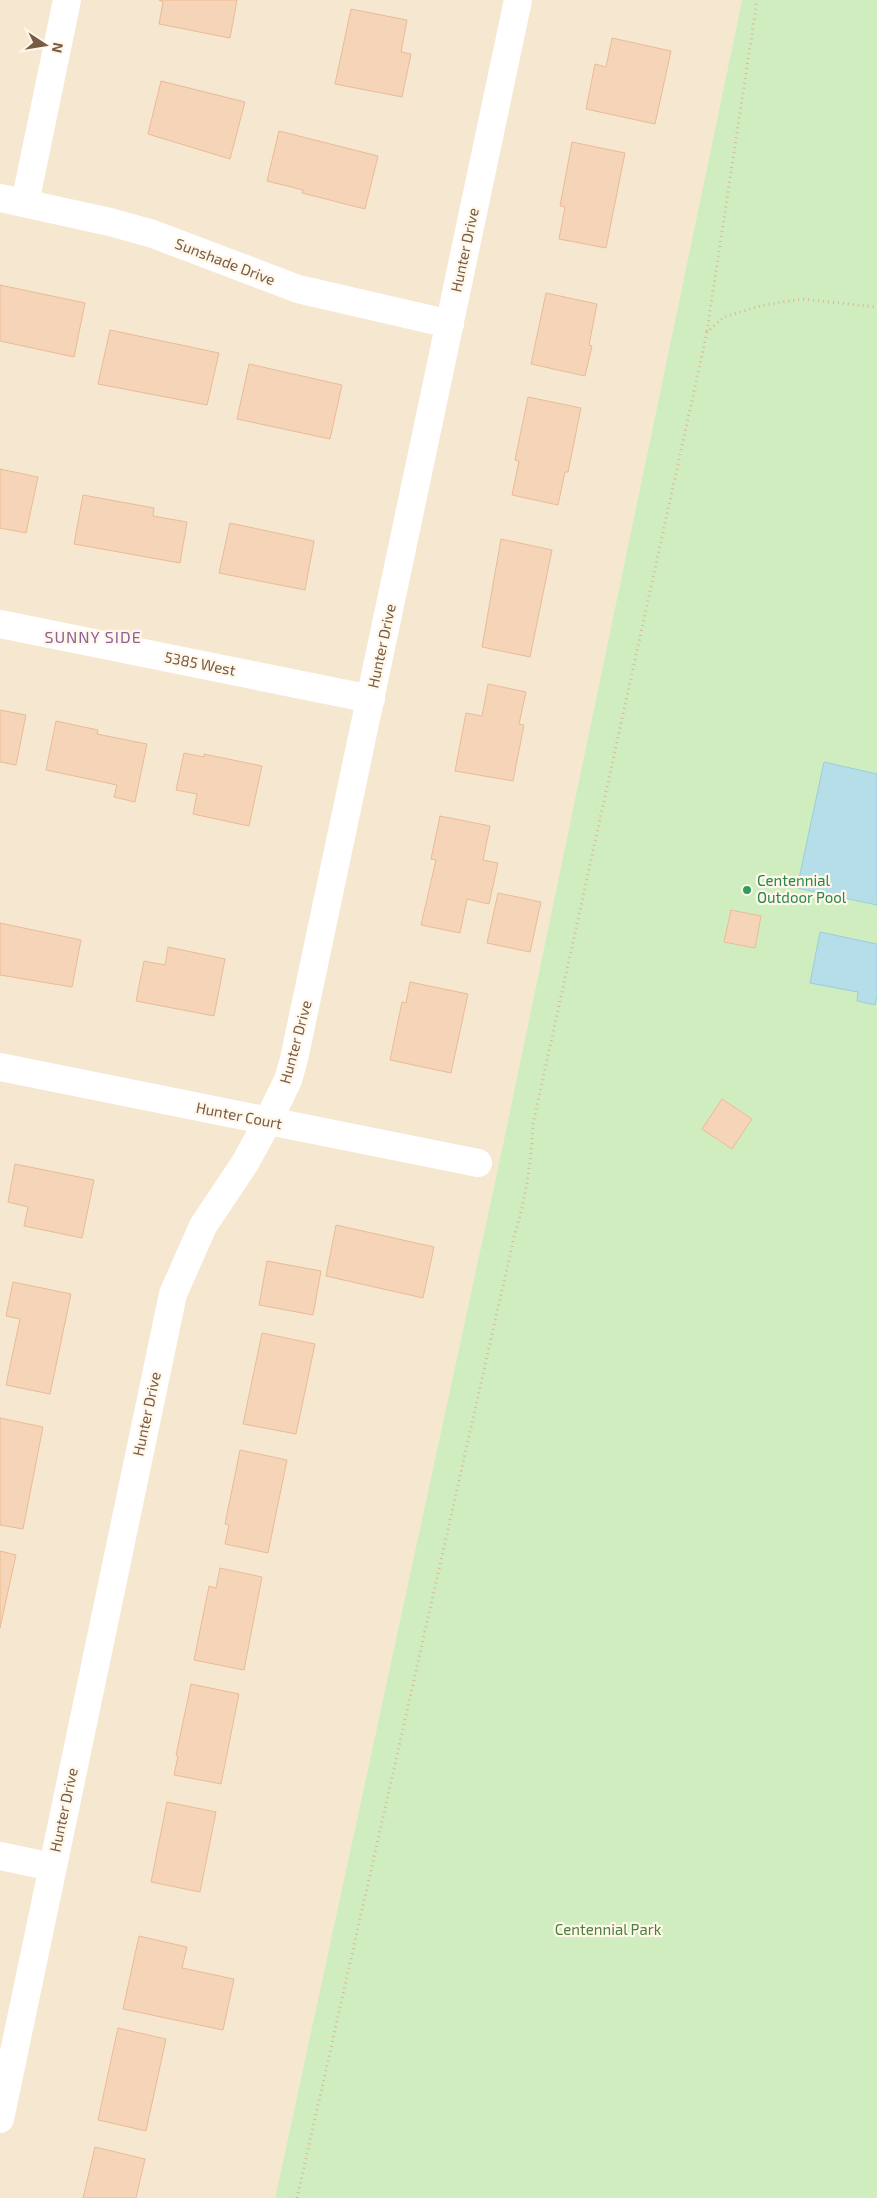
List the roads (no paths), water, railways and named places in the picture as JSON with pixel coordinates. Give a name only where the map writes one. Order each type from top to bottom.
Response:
[{"type":"street","points":[[13,200],[67,0]]},
{"type":"street","name":"Hunter Drive","points":[[0,2119],[173,1294],[203,1226],[245,1163],[268,1121],[288,1080],[296,1052],[518,0]]},
{"type":"street","name":"Sunshade Drive","points":[[13,200],[110,222],[153,234],[298,289],[450,324]]},
{"type":"street","name":"5385 West","points":[[0,624],[371,699]]},
{"type":"street","name":"Hunter Court","points":[[0,1067],[478,1163]]},
{"type":"street","points":[[0,1856],[52,1867]]},
{"type":"water","points":[[824,762],[877,774],[877,905],[797,888]]},
{"type":"water","points":[[820,932],[877,944],[877,996],[875,1005],[857,1001],[858,992],[810,983]]},
{"type":"place","name":"Centennial Outdoor Pool","points":[[747,890]]},
{"type":"district","name":"SUNNY SIDE","points":[[93,637]]},
{"type":"park label","name":"Centennial Park","points":[[608,1930]]}]
